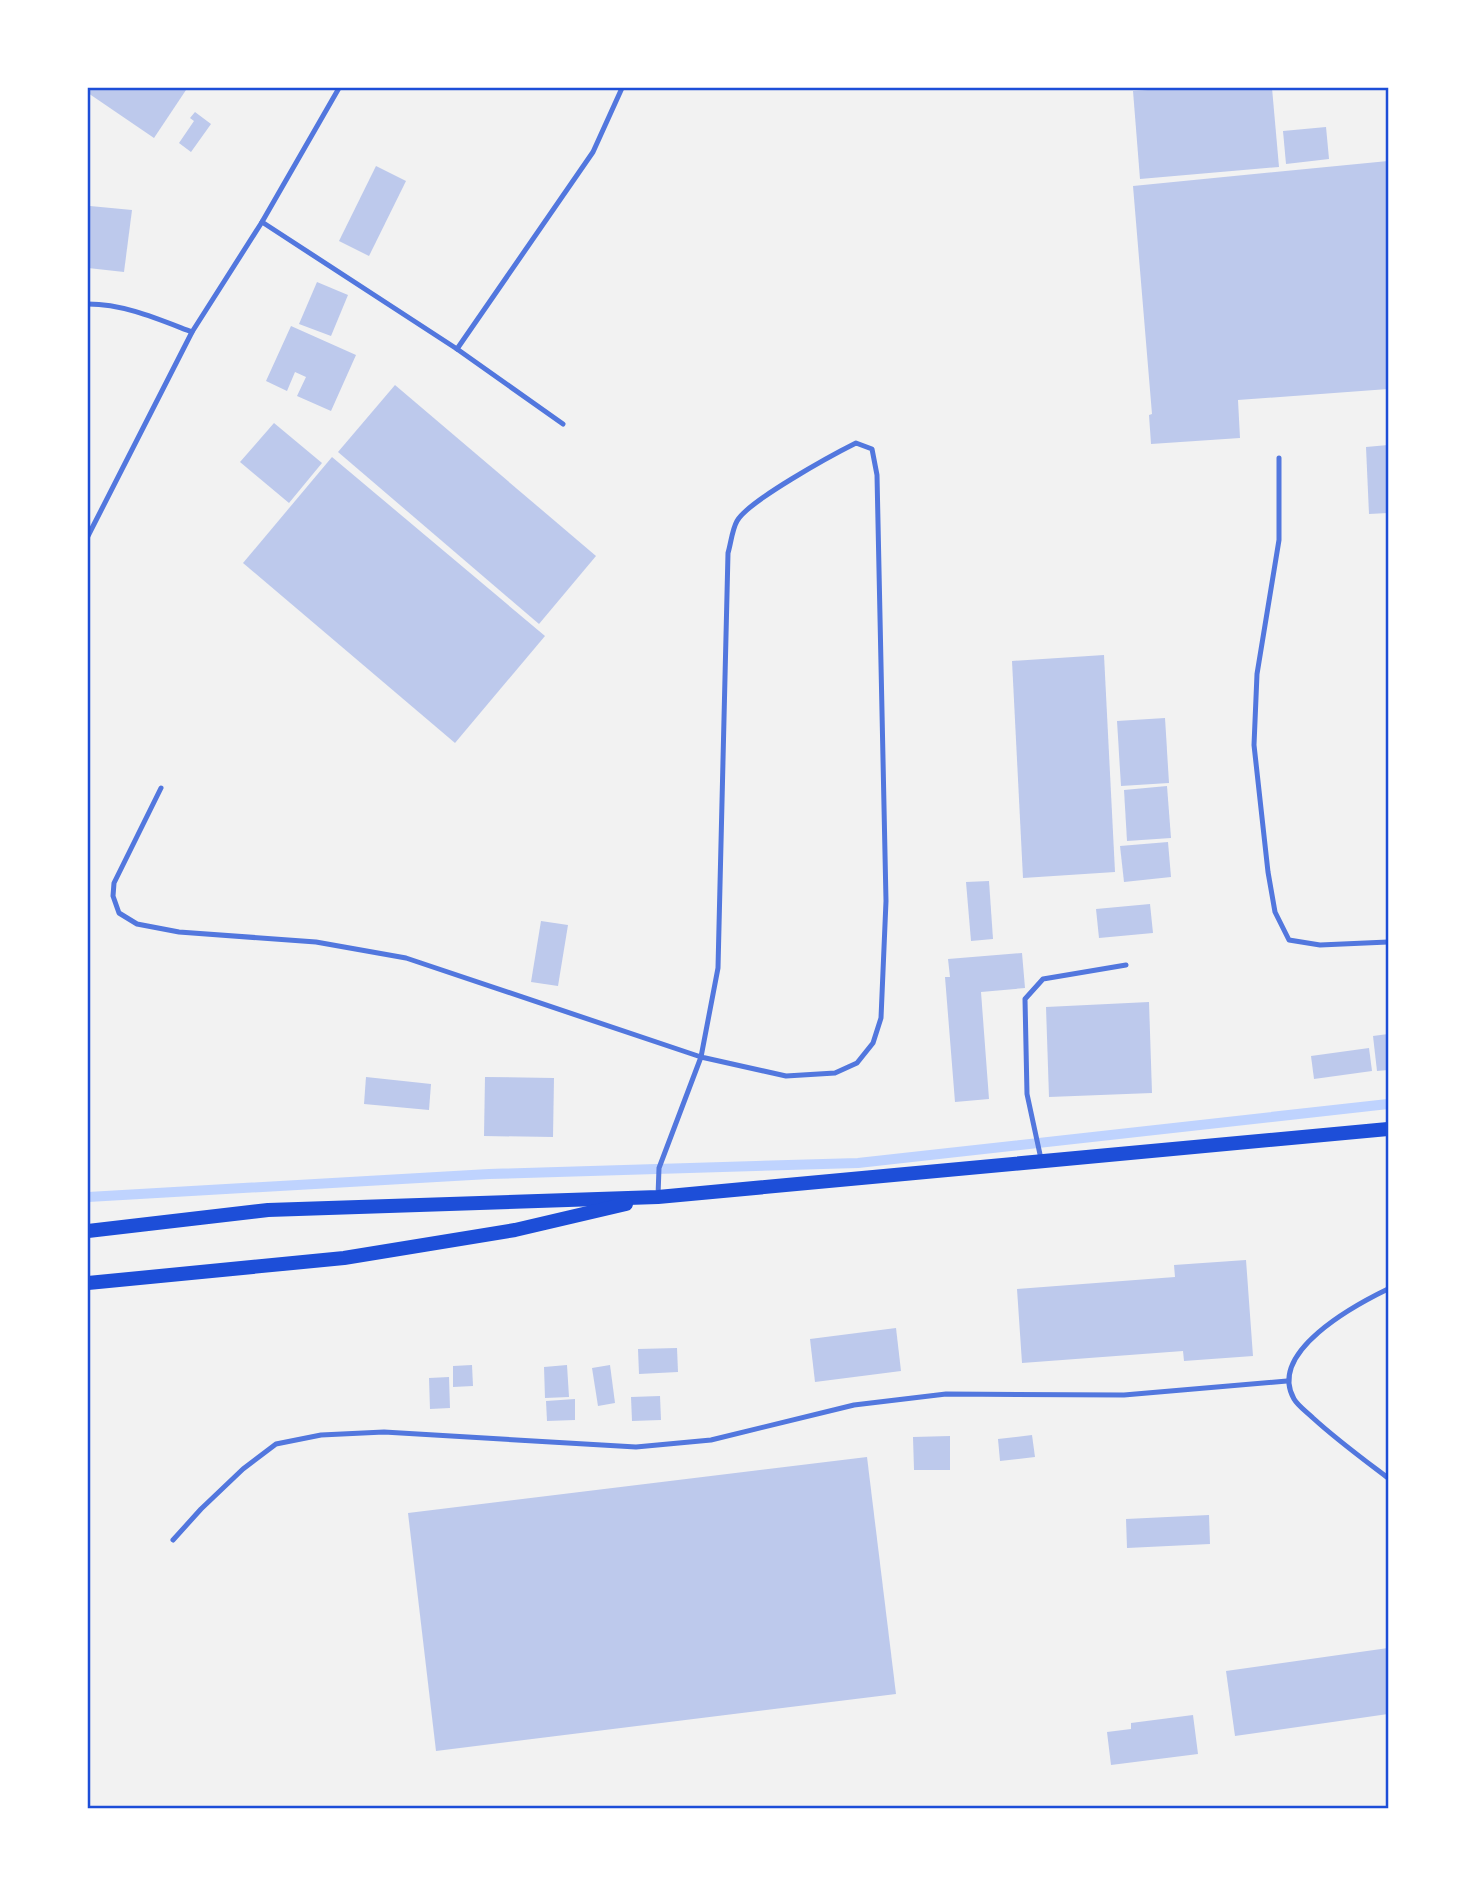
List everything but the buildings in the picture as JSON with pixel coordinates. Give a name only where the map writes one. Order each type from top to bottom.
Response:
[{"type":"main road","points":[[88,1231],[268,1210],[658,1197],[1388,1129]]},
{"type":"main road","points":[[88,1283],[344,1258],[515,1230],[658,1197]]},
{"type":"lane","points":[[88,536],[192,332],[262,222],[339,88]]},
{"type":"lane","points":[[457,349],[593,152],[622,88]]},
{"type":"lane","points":[[262,222],[457,349],[563,424]]},
{"type":"lane","points":[[88,304],[105,304],[144,314],[192,332]]},
{"type":"lane","points":[[161,788],[114,883],[113,896],[118,913],[137,924],[179,932],[316,942],[406,958],[701,1057],[786,1076],[835,1073],[857,1063],[873,1043],[881,1018],[886,901],[877,475],[872,449],[856,443],[835,453],[752,505],[737,521],[728,553],[718,968],[701,1057],[659,1168],[658,1197]]},
{"type":"lane","points":[[1279,457],[1279,540],[1257,674],[1254,745],[1275,912],[1289,940],[1320,946],[1388,942]]},
{"type":"lane","points":[[1041,1161],[1027,1094],[1025,999],[1043,979],[1126,965]]},
{"type":"lane","points":[[1388,1289],[1368,1299],[1304,1345],[1292,1363],[1287,1381],[1295,1400],[1337,1440],[1388,1478]]},
{"type":"lane","points":[[173,1540],[243,1469],[276,1444],[321,1435],[384,1432],[636,1447],[711,1440],[854,1405],[946,1394],[1124,1395],[1287,1381]]},
{"type":"waterway","points":[[88,1197],[489,1174],[858,1163],[1388,1104]]}]
